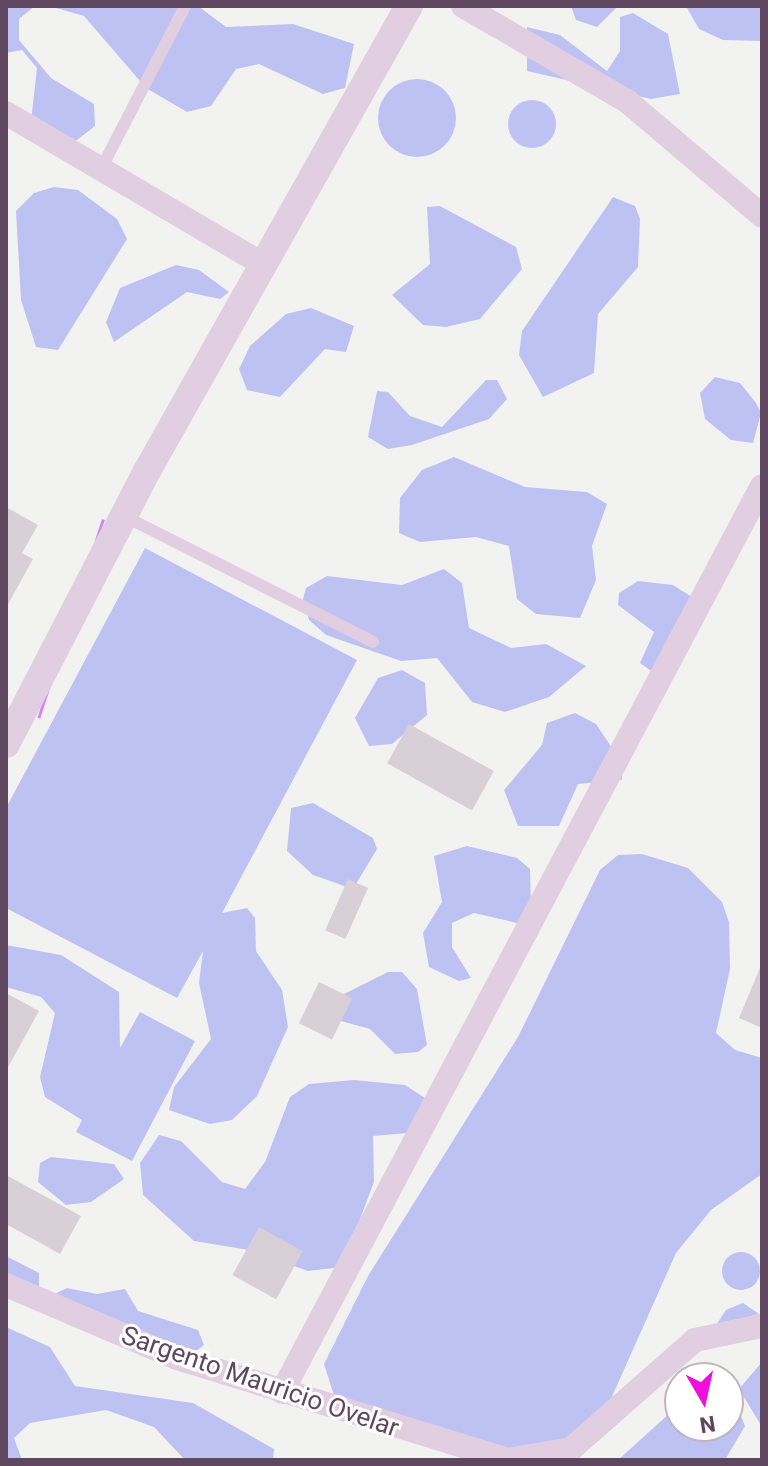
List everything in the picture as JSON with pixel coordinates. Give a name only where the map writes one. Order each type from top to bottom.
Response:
[{"type":"street","points":[[6,744],[124,516],[261,263],[409,6]]},
{"type":"street","points":[[463,6],[627,101],[762,216]]},
{"type":"street","points":[[6,113],[261,263]]},
{"type":"street","points":[[282,1392],[762,486]]},
{"type":"street","name":"Sargento Mauricio Ovelar","points":[[6,1285],[177,1358],[464,1451],[543,1456],[603,1428],[649,1375],[695,1340],[762,1326]]},
{"type":"lane","points":[[101,169],[185,6]]},
{"type":"lane","points":[[124,516],[373,642]]},
{"type":"shaded area","points":[[6,6],[35,6],[19,19],[19,40],[51,78],[94,104],[95,126],[77,140],[29,139],[37,68],[22,50],[6,53]]},
{"type":"shaded area","points":[[49,6],[198,6],[226,27],[293,24],[354,44],[345,88],[323,94],[259,64],[236,69],[211,106],[187,112],[146,88],[84,16]]},
{"type":"shaded area","points":[[571,6],[618,6],[597,27],[576,20]]},
{"type":"shaded area","points":[[686,6],[762,6],[762,41],[723,40],[699,29]]},
{"type":"shaded area","points":[[633,13],[668,34],[680,94],[651,99],[527,71],[527,27],[560,35],[607,71],[620,51],[620,17]]},
{"type":"shaded area","points":[[417,79],[432,82],[445,90],[453,103],[456,118],[453,133],[445,146],[432,154],[417,157],[402,154],[389,146],[381,133],[378,118],[381,103],[389,90],[402,82]]},
{"type":"shaded area","points":[[532,100],[541,101],[549,107],[555,115],[555,133],[549,141],[541,147],[532,148],[523,147],[515,141],[509,133],[508,124],[509,115],[515,107],[523,101]]},
{"type":"shaded area","points":[[54,187],[78,190],[117,219],[127,239],[58,350],[36,347],[21,300],[16,211],[34,193]]},
{"type":"shaded area","points":[[613,197],[635,206],[640,219],[638,267],[598,314],[594,373],[543,397],[519,355],[522,331]]},
{"type":"shaded area","points":[[440,206],[516,247],[522,269],[480,319],[446,327],[423,325],[392,295],[430,264],[427,207]]},
{"type":"shaded area","points":[[176,265],[199,270],[229,292],[220,299],[187,292],[114,342],[106,322],[120,288]]},
{"type":"shaded area","points":[[311,308],[354,326],[346,352],[325,349],[280,397],[247,390],[239,369],[250,346],[286,314]]},
{"type":"shaded area","points":[[715,377],[740,383],[756,403],[761,413],[753,443],[731,440],[705,419],[700,393]]},
{"type":"shaded area","points":[[486,380],[497,380],[507,399],[489,419],[412,445],[388,449],[368,437],[377,391],[388,392],[410,416],[442,427]]},
{"type":"shaded area","points":[[454,457],[525,487],[587,492],[607,504],[592,546],[596,580],[580,618],[536,614],[517,599],[509,546],[476,537],[420,542],[399,533],[400,498],[422,470]]},
{"type":"shaded area","points":[[102,519],[105,520],[40,719],[37,718]]},
{"type":"shaded area","points":[[145,548],[357,660],[222,913],[247,908],[255,918],[256,951],[282,990],[288,1027],[257,1096],[232,1120],[210,1124],[169,1110],[174,1087],[211,1039],[199,983],[203,951],[177,998],[6,908],[6,808]]},
{"type":"shaded area","points":[[444,569],[462,583],[469,628],[511,648],[546,644],[586,666],[549,697],[505,712],[472,702],[437,658],[401,661],[326,635],[309,620],[303,599],[306,588],[327,576],[402,585]]},
{"type":"shaded area","points":[[638,581],[673,585],[692,597],[657,675],[640,663],[654,632],[618,605],[619,593]]},
{"type":"shaded area","points":[[402,670],[425,683],[427,715],[392,744],[369,746],[355,718],[378,678]]},
{"type":"shaded area","points":[[575,713],[596,724],[622,763],[622,780],[578,784],[559,826],[518,826],[504,790],[542,745],[547,723]]},
{"type":"shaded area","points":[[313,803],[373,838],[377,849],[353,889],[313,875],[287,851],[291,808]]},
{"type":"shaded area","points":[[467,846],[517,858],[530,869],[531,906],[517,923],[474,913],[452,923],[452,947],[471,978],[459,981],[429,967],[423,933],[442,902],[434,856]]},
{"type":"shaded area","points":[[642,854],[688,868],[722,902],[729,922],[730,969],[716,1033],[735,1050],[762,1058],[762,1174],[711,1210],[676,1253],[598,1428],[577,1440],[486,1456],[338,1408],[324,1364],[368,1276],[518,1037],[600,870],[618,855]]},
{"type":"shaded area","points":[[6,945],[61,955],[119,992],[120,1048],[140,1012],[195,1041],[132,1161],[76,1132],[82,1120],[45,1097],[40,1077],[55,1013],[41,997],[6,987]]},
{"type":"shaded area","points":[[388,972],[402,972],[417,989],[427,1045],[418,1052],[395,1054],[370,1029],[330,1018],[338,997]]},
{"type":"shaded area","points":[[354,1080],[405,1085],[425,1098],[408,1133],[373,1136],[374,1182],[342,1267],[308,1271],[249,1250],[194,1241],[143,1195],[140,1163],[159,1135],[181,1141],[222,1182],[245,1189],[265,1162],[290,1097],[309,1084]]},
{"type":"shaded area","points":[[51,1157],[114,1164],[124,1179],[91,1202],[66,1205],[38,1182],[40,1163]]},
{"type":"shaded area","points":[[741,1252],[754,1258],[760,1271],[754,1284],[741,1290],[728,1284],[722,1271],[728,1258]]},
{"type":"shaded area","points":[[6,1256],[39,1273],[39,1286],[6,1296]]},
{"type":"shaded area","points":[[67,1288],[97,1294],[125,1289],[138,1311],[198,1330],[204,1345],[191,1355],[46,1298]]},
{"type":"shaded area","points":[[743,1303],[759,1314],[716,1325],[726,1310]]},
{"type":"shaded area","points":[[6,1327],[50,1347],[75,1386],[193,1403],[274,1449],[273,1460],[185,1460],[154,1427],[106,1410],[30,1423],[14,1438],[22,1460],[6,1460]]},
{"type":"shaded area","points":[[762,1362],[762,1427],[744,1397],[744,1383]]},
{"type":"shaded area","points":[[664,1418],[664,1442],[736,1442],[725,1460],[618,1460]]},
{"type":"building","points":[[6,507],[38,525],[22,553],[33,559],[6,608]]},
{"type":"building","points":[[409,724],[494,771],[472,810],[387,763]]},
{"type":"building","points":[[348,879],[368,888],[345,939],[325,930]]},
{"type":"building","points":[[762,963],[762,1028],[739,1018]]},
{"type":"building","points":[[319,982],[352,998],[332,1040],[299,1023]]},
{"type":"building","points":[[6,993],[39,1011],[6,1071]]},
{"type":"building","points":[[6,1175],[81,1216],[60,1254],[6,1224]]},
{"type":"building","points":[[259,1227],[303,1251],[276,1299],[232,1275]]}]
